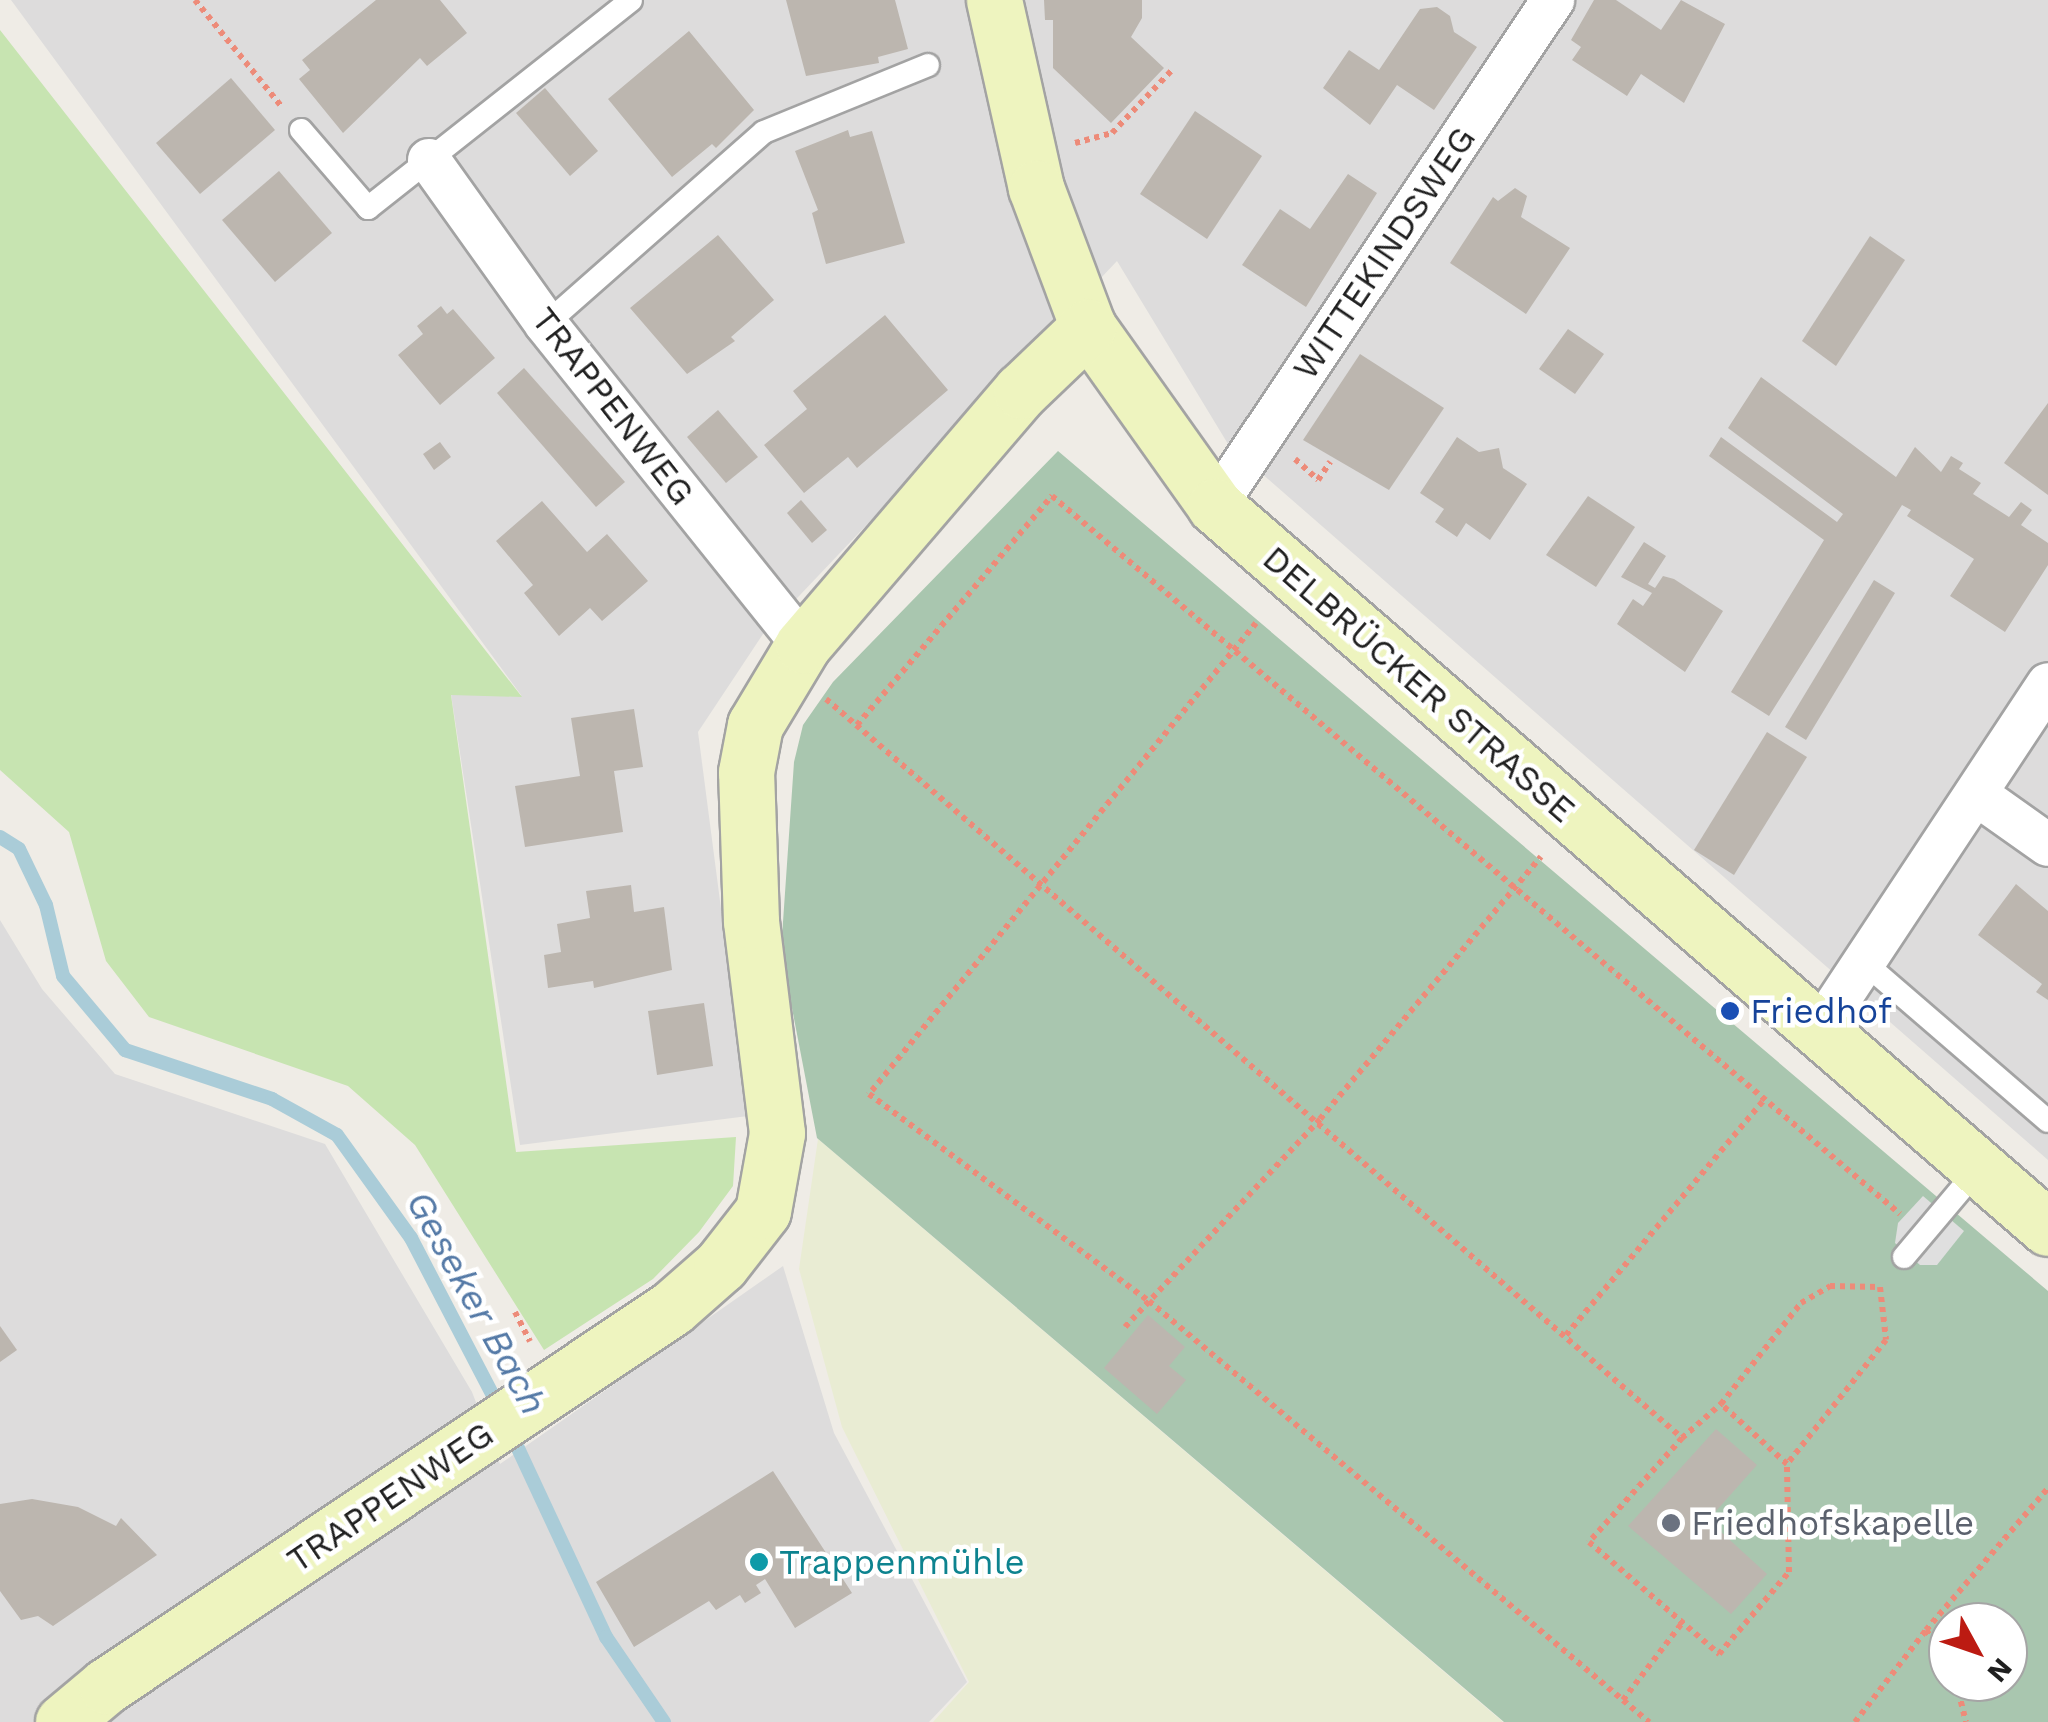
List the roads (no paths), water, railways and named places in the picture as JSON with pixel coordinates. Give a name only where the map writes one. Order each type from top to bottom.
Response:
[{"type":"street","name":"DELBRÜCKER STRASSE","points":[[994,0],[1036,188],[1088,327],[1215,506],[1821,1027],[2048,1228]]},
{"type":"street","name":"WITTEKINDSWEG","points":[[1215,506],[1553,0]]},
{"type":"street","name":"TRAPPENWEG","points":[[430,160],[546,324],[803,645]]},
{"type":"street","name":"TRAPPENWEG","points":[[63,1722],[106,1686],[476,1439],[535,1379],[672,1308],[721,1265],[763,1211],[777,1134],[751,921],[746,772],[768,694],[803,645],[982,434],[1088,327]]},
{"type":"street","points":[[1821,1027],[2048,684]]},
{"type":"street","points":[[1976,794],[2048,846]]},
{"type":"lane","points":[[301,130],[368,208],[631,0]]},
{"type":"lane","points":[[546,324],[764,132],[928,65]]},
{"type":"lane","points":[[1866,964],[2048,1121]]},
{"type":"lane","points":[[1904,1257],[1978,1168]]},
{"type":"waterway","name":"Geseker Bach","points":[[0,837],[19,849],[46,905],[63,976],[125,1050],[272,1099],[337,1135],[411,1238],[500,1409]]},
{"type":"waterway","name":"Geseker Bach","points":[[509,1429],[606,1637],[664,1722]]},
{"type":"place","name":"Friedhof","points":[[1730,1011]]},
{"type":"place","name":"Friedhofskapelle","points":[[1671,1523]]},
{"type":"place","name":"Trappenmühle","points":[[759,1562]]}]
